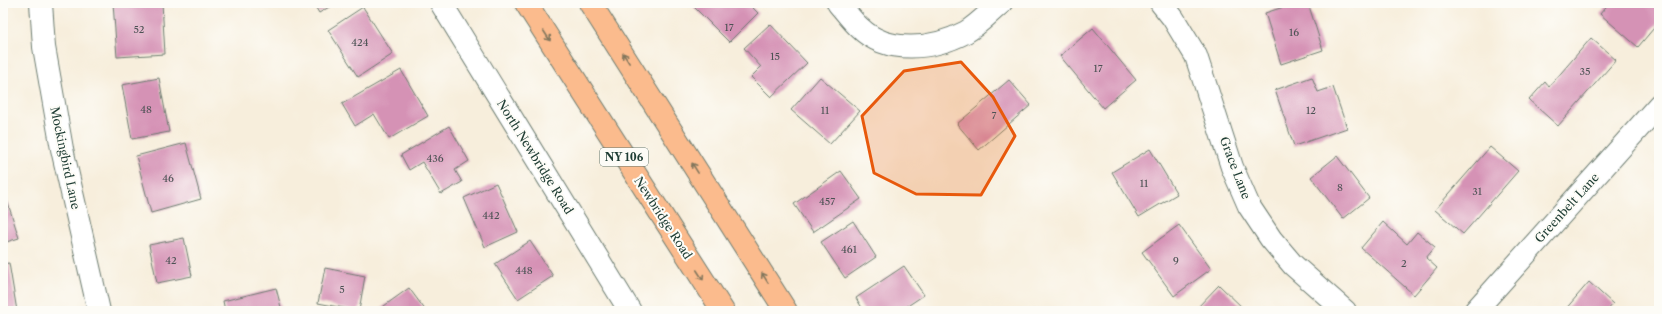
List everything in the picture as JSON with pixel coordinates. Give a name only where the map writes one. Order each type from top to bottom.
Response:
[{"type":"main road","points":[[590,3],[786,311]]},
{"type":"main road","name":"Newbridge Road","points":[[532,5],[723,311]]},
{"type":"street","name":"Mockingbird Lane","points":[[42,3],[44,47],[62,149],[99,311]]},
{"type":"street","name":"North Newbridge Road","points":[[441,3],[630,311]]},
{"type":"street","points":[[838,3],[860,29],[879,40],[909,47],[936,44],[966,32],[1001,3]]},
{"type":"street","name":"Grace Lane","points":[[1161,3],[1173,18],[1196,56],[1232,167],[1249,206],[1271,239],[1293,265],[1345,311]]},
{"type":"street","name":"Greenbelt Lane","points":[[1475,311],[1659,105]]},
{"type":"highlighted area","points":[[961,62],[993,97],[1015,136],[981,195],[916,194],[874,173],[862,116],[904,71]]},
{"type":"building","points":[[113,3],[162,3],[165,54],[117,57]]},
{"type":"building","points":[[313,3],[336,3],[319,13]]},
{"type":"building","points":[[690,3],[748,3],[758,13],[729,42]]},
{"type":"building","points":[[1296,3],[1308,3],[1323,50],[1281,64],[1265,13]]},
{"type":"building","points":[[1609,3],[1659,3],[1659,22],[1638,47],[1600,14]]},
{"type":"building","points":[[363,7],[393,54],[358,77],[328,30]]},
{"type":"building","points":[[770,24],[807,63],[771,97],[751,77],[761,67],[744,48]]},
{"type":"building","points":[[1093,28],[1136,80],[1103,108],[1060,56]]},
{"type":"building","points":[[1591,38],[1616,60],[1558,126],[1529,100],[1545,82],[1549,87]]},
{"type":"building","points":[[401,70],[428,116],[389,139],[374,114],[355,126],[342,104]]},
{"type":"building","points":[[820,77],[860,111],[830,144],[791,110]]},
{"type":"building","points":[[1312,77],[1318,92],[1333,87],[1347,128],[1294,146],[1275,90]]},
{"type":"building","points":[[159,78],[169,132],[132,139],[122,85]]},
{"type":"building","points":[[1009,80],[1031,105],[979,150],[957,124]]},
{"type":"building","points":[[449,126],[469,161],[455,170],[462,182],[441,194],[422,162],[409,170],[401,155]]},
{"type":"building","points":[[186,143],[201,199],[151,213],[136,156]]},
{"type":"building","points":[[1490,147],[1518,171],[1463,234],[1435,210]]},
{"type":"building","points":[[1150,149],[1177,194],[1139,217],[1112,172]]},
{"type":"building","points":[[1337,156],[1369,198],[1343,219],[1311,177]]},
{"type":"building","points":[[841,171],[861,199],[813,232],[794,204]]},
{"type":"building","points":[[496,183],[518,232],[485,247],[464,198]]},
{"type":"building","points":[[3,188],[19,238],[3,243]]},
{"type":"building","points":[[853,221],[876,257],[845,278],[821,242]]},
{"type":"building","points":[[1383,222],[1407,244],[1417,232],[1435,247],[1426,258],[1437,268],[1414,295],[1361,248]]},
{"type":"building","points":[[1179,225],[1211,269],[1174,296],[1142,252]]},
{"type":"building","points":[[184,238],[192,276],[157,283],[149,245]]},
{"type":"building","points":[[530,241],[553,276],[518,299],[495,264]]},
{"type":"building","points":[[9,263],[17,311],[3,311],[3,264]]},
{"type":"building","points":[[904,266],[924,295],[900,311],[864,311],[856,298]]},
{"type":"building","points":[[325,268],[365,276],[359,311],[318,303]]},
{"type":"building","points":[[1589,282],[1613,304],[1607,311],[1564,311]]},
{"type":"building","points":[[1219,285],[1246,311],[1195,310]]},
{"type":"building","points":[[276,288],[282,311],[225,311],[223,301]]},
{"type":"building","points":[[409,288],[426,311],[377,311]]},
{"type":"building","points":[[565,307],[568,311],[559,311]]}]
